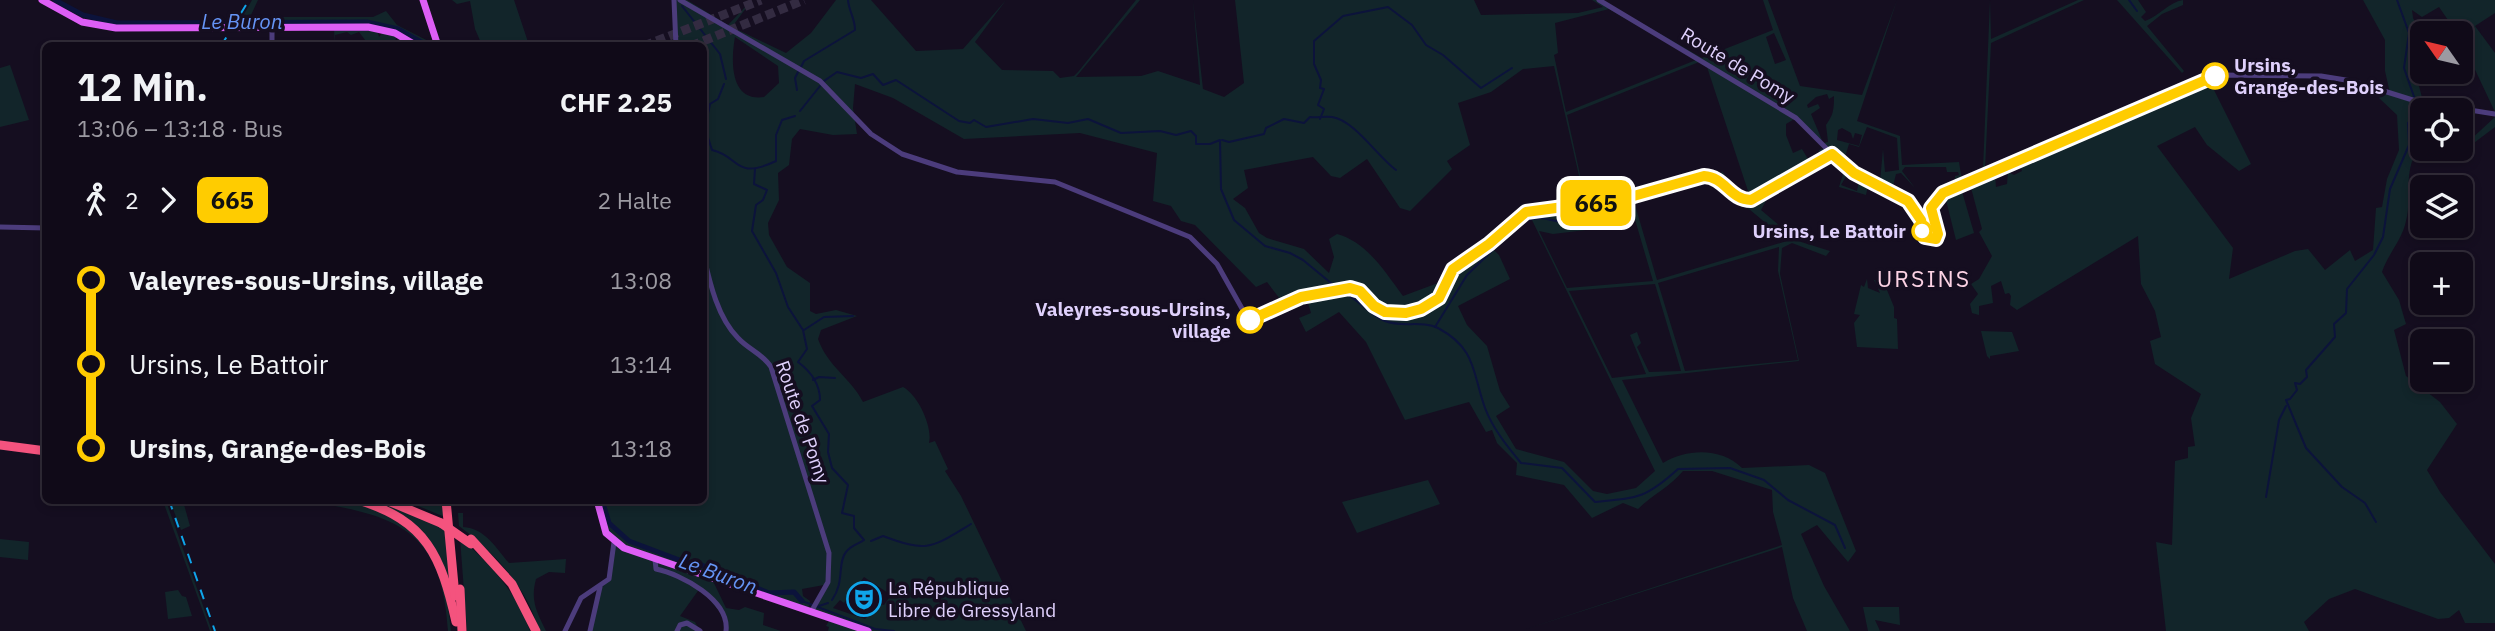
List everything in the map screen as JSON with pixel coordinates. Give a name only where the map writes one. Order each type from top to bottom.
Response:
[{"type":"highway","points":[[0,447],[42,452]]},
{"type":"highway","points":[[368,504],[400,517],[428,543],[445,575],[460,629]]},
{"type":"highway","points":[[396,504],[441,521]]},
{"type":"highway","points":[[405,504],[441,521],[471,541],[508,578],[528,610],[534,631]]},
{"type":"highway","points":[[449,504],[460,629]]},
{"type":"highway","points":[[449,504],[461,610],[460,629]]},
{"type":"main road","points":[[43,0],[82,22],[118,28],[368,27],[394,33],[410,42]]},
{"type":"main road","points":[[423,0],[437,42]]},
{"type":"main road","points":[[598,504],[603,527],[614,542],[655,559],[812,608],[868,631]]},
{"type":"street","points":[[674,0],[676,42]]},
{"type":"street","points":[[680,0],[820,81],[871,134],[902,154],[957,172],[1055,182],[1190,237],[1217,264],[1249,321],[1301,297],[1350,288],[1360,291],[1374,306],[1385,312],[1406,313],[1421,309],[1439,298],[1453,269],[1489,244],[1524,213],[1541,207],[1623,199],[1704,176],[1719,180],[1738,198],[1751,200],[1832,154]]},
{"type":"street","name":"Route de Pomy","points":[[1599,0],[1781,108],[1854,173],[1908,201],[1921,220],[1929,239],[1936,239],[1937,231],[1931,208],[1937,197],[2218,75],[2321,76],[2352,81],[2417,102],[2495,114]]},
{"type":"street","points":[[272,28],[272,42]]},
{"type":"street","points":[[0,227],[42,228]]},
{"type":"street","name":"Route de Pomy","points":[[707,267],[719,308],[729,326],[742,342],[762,355],[771,367],[793,434],[829,553],[828,582],[812,608]]},
{"type":"street","points":[[565,631],[580,600],[610,576],[614,542]]},
{"type":"street","points":[[655,559],[656,569],[675,574],[708,594],[724,617],[726,631]]},
{"type":"street","points":[[590,631],[600,586]]},
{"type":"street","points":[[589,592],[596,595]]},
{"type":"street","points":[[677,631],[680,625],[687,623],[700,631]]},
{"type":"green space","points":[[252,0],[258,0],[251,15],[254,17],[373,17],[386,11],[397,25],[430,42],[414,42],[388,30],[238,25]]},
{"type":"green space","points":[[452,0],[514,0],[528,42],[481,42],[475,29],[470,1],[457,4]]},
{"type":"green space","points":[[676,0],[687,0],[728,25],[752,0],[732,27],[786,53],[811,33],[836,0],[871,0],[916,51],[963,49],[1006,0],[975,42],[1002,70],[1053,71],[1060,78],[1074,76],[1136,0],[1140,0],[1076,77],[1141,76],[1158,71],[1200,85],[1193,0],[1203,89],[1224,97],[1244,83],[1235,0],[1474,0],[1481,15],[1578,13],[1603,7],[1592,0],[1602,0],[1702,58],[1773,30],[1763,0],[1768,0],[1800,86],[1862,95],[1897,0],[1857,121],[1900,136],[1902,165],[1959,162],[1962,181],[1983,169],[1990,0],[1991,39],[2078,0],[2084,0],[1991,43],[1985,169],[2208,78],[2251,164],[2239,171],[2207,145],[2195,127],[2157,146],[2233,248],[2229,279],[2295,251],[2308,249],[2325,270],[2350,250],[2355,261],[2373,250],[2376,208],[2382,207],[2387,179],[2399,150],[2397,115],[2379,98],[2383,91],[2390,93],[2385,71],[2385,40],[2363,0],[2495,0],[2495,13],[2475,26],[2495,53],[2495,112],[2473,65],[2473,21],[2449,21],[2439,7],[2422,17],[2412,10],[2415,21],[2410,21],[2410,84],[2418,84],[2422,98],[2410,98],[2410,161],[2413,161],[2406,221],[2382,272],[2399,300],[2406,324],[2394,330],[2406,376],[2410,379],[2410,392],[2427,392],[2440,402],[2457,424],[2427,470],[2440,492],[2495,564],[2495,623],[2465,623],[2459,610],[2449,618],[2438,619],[2355,589],[2329,599],[2304,622],[2309,631],[2166,631],[2156,542],[2172,545],[2175,461],[2188,458],[2188,447],[2195,446],[2191,418],[2201,394],[2155,364],[2150,341],[2161,337],[2155,311],[2141,284],[2138,236],[2017,310],[2010,305],[2011,296],[2009,293],[2005,294],[2001,281],[1991,286],[1993,303],[1979,306],[1979,315],[1972,313],[1970,304],[1978,294],[1971,284],[1979,279],[1992,256],[1979,232],[1982,229],[1970,184],[1961,188],[1974,233],[1956,240],[1944,192],[1939,195],[1936,191],[1955,184],[1958,172],[1947,172],[1946,167],[1905,167],[1902,171],[1915,188],[1901,173],[1896,174],[1892,190],[1869,181],[1866,195],[1839,187],[1844,171],[1833,160],[1768,197],[1761,210],[1798,241],[1830,251],[1826,256],[1792,243],[1782,248],[1780,274],[1799,361],[1622,380],[1663,463],[1683,455],[1704,452],[1725,457],[1742,468],[1809,465],[1825,473],[1856,551],[1848,562],[1817,525],[1801,534],[1824,586],[1850,631],[1807,631],[1793,598],[1782,547],[1520,631],[1782,545],[1773,512],[1772,490],[1712,471],[1683,471],[1638,509],[1623,503],[1592,518],[1564,485],[1516,475],[1517,463],[1497,443],[1492,430],[1486,432],[1469,402],[1405,420],[1366,342],[1339,312],[1306,332],[1299,318],[1311,313],[1306,296],[1283,303],[1267,282],[1256,287],[1195,225],[1181,221],[1171,206],[1153,201],[1157,153],[1080,133],[964,139],[893,98],[855,84],[853,108],[857,134],[833,135],[800,129],[792,139],[789,165],[778,173],[779,200],[768,223],[769,235],[787,267],[810,283],[810,311],[816,314],[836,310],[857,316],[821,330],[818,339],[822,349],[863,402],[903,387],[919,404],[929,429],[929,443],[935,441],[948,469],[945,471],[961,496],[1026,631],[828,631],[829,627],[826,626],[830,619],[712,579],[726,608],[739,610],[745,607],[764,613],[763,625],[781,631],[726,631],[724,617],[700,588],[680,616],[695,622],[700,631],[590,631],[596,595],[609,579],[614,542],[608,535],[598,504],[707,504],[707,42],[676,42]],"holes":[[[1609,9],[1696,60],[1566,112],[1554,55],[1558,53],[1555,23]],[[1774,33],[1786,60],[1775,64],[1766,37]],[[735,37],[778,66],[779,83],[764,97],[753,97],[738,86],[733,67]],[[1699,62],[1707,67],[1750,197],[1739,195],[1722,171],[1720,176],[1699,175],[1617,198],[1586,202],[1567,115]],[[1554,66],[1585,202],[1537,206],[1524,211],[1528,219],[1531,218],[1655,471],[1636,488],[1607,494],[1593,491],[1564,462],[1516,449],[1496,416],[1510,407],[1500,391],[1487,346],[1467,325],[1458,306],[1510,279],[1499,255],[1489,245],[1446,280],[1403,296],[1374,259],[1348,238],[1337,234],[1329,239],[1334,257],[1329,273],[1304,249],[1259,233],[1245,208],[1233,199],[1248,188],[1244,170],[1313,157],[1331,176],[1340,178],[1367,159],[1400,208],[1410,211],[1452,169],[1447,161],[1470,145],[1458,103],[1491,92],[1523,69]],[[1827,94],[1829,99],[1834,96],[1834,105],[1826,125],[1828,142],[1824,143],[1825,148],[1819,150],[1819,156],[1813,158],[1814,162],[1811,164],[1802,149],[1793,153],[1786,135],[1786,124],[1796,118],[1824,145],[1811,114],[1820,108],[1818,104],[1808,108],[1807,105],[1816,97]],[[1867,127],[1897,138],[1899,170],[1885,172],[1883,149],[1880,182],[1851,168],[1844,160],[1849,144],[1859,147]],[[1842,128],[1851,133],[1853,139],[1855,133],[1862,135],[1859,146],[1837,140],[1838,130]],[[2019,164],[2022,171],[2014,175],[2008,172],[2007,184],[1996,187],[1995,174],[2002,175],[2003,170],[2012,170],[2011,167]],[[1851,168],[1849,174],[1860,176],[1857,191],[1841,185]],[[1703,178],[1718,183],[1787,241],[1657,280],[1633,198]],[[1629,199],[1653,281],[1567,288],[1539,231],[1553,234],[1586,230],[1580,207]],[[1779,247],[1778,271],[1798,360],[1685,371],[1658,283]],[[1655,284],[1681,371],[1649,372],[1637,347],[1641,343],[1637,332],[1630,335],[1646,374],[1612,378],[1569,291]],[[864,577],[891,595],[884,605],[880,604],[865,619],[833,608],[840,600],[844,603]],[[824,585],[812,607],[809,607],[810,601],[803,596],[802,589]]]},
{"type":"green space","points":[[2117,0],[2138,0],[2146,12],[2141,17],[2145,21],[2173,3],[2183,0],[2183,5],[2162,14],[2147,26],[2184,71],[2182,73]]},
{"type":"green space","points":[[362,28],[378,33],[379,37],[383,32],[396,36],[395,42],[367,42],[359,32],[351,35],[347,32],[335,35],[335,42],[334,30]]},
{"type":"green space","points":[[10,65],[29,120],[0,127],[0,68]]},
{"type":"green space","points":[[2495,117],[2495,127],[2473,144],[2473,137]]},
{"type":"green space","points":[[1900,278],[1898,282],[1898,279],[1889,280],[1891,289],[1887,290],[1894,307],[1894,318],[1897,319],[1898,349],[1857,347],[1854,323],[1860,315],[1854,314],[1861,285],[1864,287],[1867,279],[1868,288],[1880,293],[1874,280]]},
{"type":"green space","points":[[1981,331],[2012,332],[2019,351],[1990,356],[1990,359]]},
{"type":"green space","points":[[1428,480],[1440,504],[1357,533],[1342,502]]},
{"type":"green space","points":[[164,504],[167,504],[210,631]]},
{"type":"green space","points":[[171,504],[184,504],[190,526],[181,530]]},
{"type":"green space","points":[[324,504],[367,507],[391,516],[411,529],[426,547],[438,570],[446,598],[451,631],[448,631],[444,597],[436,570],[424,549],[409,533],[389,521]]},
{"type":"green space","points":[[370,504],[402,508],[446,528],[452,593],[439,558],[421,535]]},
{"type":"green space","points":[[413,504],[443,504],[445,517]]},
{"type":"green space","points":[[458,513],[463,513],[463,527],[484,535],[509,563],[566,559],[565,573],[549,572],[536,579],[534,600],[546,631],[539,631],[527,600],[508,572],[485,547],[459,526]]},
{"type":"green space","points":[[460,538],[482,558],[510,591],[530,631],[467,631]]},
{"type":"green space","points":[[0,539],[29,542],[28,560],[0,557]]},
{"type":"green space","points":[[178,590],[186,597],[192,616],[168,619],[165,592]]},
{"type":"green space","points":[[1863,607],[1899,607],[1900,625],[1875,620],[1880,631],[1868,631]]},
{"type":"waterway","name":"Le Buron","points":[[55,0],[83,15],[117,23],[367,22],[398,29],[421,42]]},
{"type":"waterway","points":[[801,67],[804,61],[855,30],[848,0]]},
{"type":"waterway","points":[[2129,0],[2137,11]]},
{"type":"waterway","points":[[2376,522],[2365,503],[2342,487],[2306,448],[2286,400],[2297,390],[2295,383],[2300,384],[2307,377],[2306,370],[2335,337],[2334,324],[2346,313],[2347,289],[2374,255],[2383,237],[2390,189],[2409,145],[2408,123],[2419,111],[2404,68],[2409,33],[2397,0]]},
{"type":"waterway","points":[[682,6],[720,54],[726,79]]},
{"type":"waterway","points":[[1320,119],[1324,109],[1318,105],[1324,89],[1320,88],[1321,80],[1314,64],[1314,41],[1343,16],[1388,7],[1412,25],[1426,45],[1443,55],[1481,88],[1512,68]]},
{"type":"waterway","points":[[797,90],[795,78],[798,72]]},
{"type":"waterway","points":[[824,81],[837,72],[861,78],[873,74],[883,85],[896,80],[959,121],[970,123],[974,120],[986,127],[1033,119],[1068,123],[1088,119],[1121,133],[1160,131],[1176,135],[1191,131],[1196,136],[1196,144],[1210,144],[1220,140],[1221,189],[1234,220],[1265,246],[1303,260],[1337,288]]},
{"type":"waterway","points":[[707,118],[710,104],[718,99],[724,84]]},
{"type":"waterway","points":[[800,111],[820,86]]},
{"type":"waterway","points":[[707,134],[712,150],[745,168],[762,167],[776,161],[776,135],[782,120],[795,116]]},
{"type":"waterway","points":[[1222,140],[1229,142],[1264,134],[1266,128],[1284,119],[1304,123],[1310,117],[1332,117],[1357,131],[1396,170]]},
{"type":"waterway","points":[[755,169],[754,184],[767,190],[763,200],[756,205],[752,231],[776,273],[788,307],[803,330],[807,349],[798,362],[816,383],[820,400],[812,406],[829,434],[828,452],[832,468],[848,485],[842,513],[854,516],[854,528],[864,540],[850,548],[843,556],[838,586],[832,600]]},
{"type":"waterway","points":[[1435,327],[1467,275],[1524,220],[1542,218],[1580,226]]},
{"type":"waterway","points":[[1341,292],[1385,321],[1432,326],[1451,336],[1467,353],[1492,423],[1521,463],[1562,468],[1595,502],[1648,492],[1678,469],[1730,468],[1764,480],[1788,500],[1835,525],[1845,548]]},
{"type":"waterway","points":[[804,330],[824,317],[853,316]]},
{"type":"waterway","points":[[813,380],[819,377],[835,378]]},
{"type":"waterway","points":[[2266,497],[2279,420],[2286,406]]},
{"type":"waterway","name":"Le Buron","points":[[603,504],[609,523],[629,541],[682,561],[699,564],[769,593],[794,592],[802,601]]},
{"type":"waterway","points":[[871,541],[883,536],[910,545],[929,545],[971,524]]},
{"type":"waterway","name":"Le Buron","points":[[802,601],[875,629],[894,631]]},
{"type":"waterway","name":"Le Buron","points":[[816,607],[828,603]]},
{"type":"tunnel","points":[[654,42],[761,0]]},
{"type":"tunnel","points":[[701,42],[804,0]]},
{"type":"railway","points":[[223,42],[249,0]]},
{"type":"railway","points":[[170,504],[215,631]]},
{"type":"bus line","name":"665","points":[[1250,320],[1301,297],[1350,288],[1360,291],[1374,306],[1385,312],[1396,314],[1421,309],[1439,298],[1445,280],[1453,269],[1530,210],[1617,200],[1704,176],[1719,180],[1738,198],[1751,200],[1832,154],[1847,169],[1908,201],[1921,220],[1922,234],[1933,240],[1938,234],[1931,208],[1933,202],[1943,193],[2215,76]]},
{"type":"place","name":"Ursins, Grange-des-Bois","points":[[2215,76]]},
{"type":"place","name":"Ursins, Le Battoir","points":[[1922,231]]},
{"type":"place","name":"Valeyres-sous-Ursins, village","points":[[1250,320]]},
{"type":"place","name":"La République Libre de Gressyland","points":[[864,599]]},
{"type":"district","name":"URSINS","points":[[1924,279]]}]
